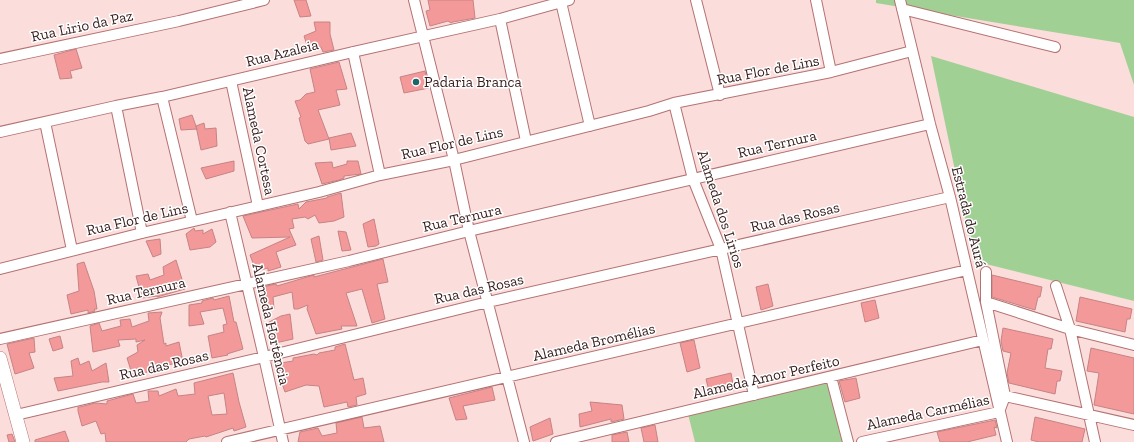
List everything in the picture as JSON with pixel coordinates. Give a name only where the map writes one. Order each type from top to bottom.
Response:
[{"type":"street","name":"Rua Lirio da Paz","points":[[0,59],[179,21],[264,0]]},
{"type":"street","points":[[414,0],[454,160],[469,232],[524,442]]},
{"type":"street","points":[[696,0],[720,95]]},
{"type":"street","points":[[816,0],[831,72]]},
{"type":"street","points":[[565,1],[590,126]]},
{"type":"street","name":"Rua Azaleia","points":[[0,132],[116,106],[162,98],[353,52],[500,19],[565,1]]},
{"type":"street","points":[[901,4],[1055,47]]},
{"type":"street","name":"Estrada do Aurá","points":[[901,4],[930,124],[950,197],[1007,442]]},
{"type":"street","points":[[500,19],[526,141]]},
{"type":"street","name":"Rua Flor de Lins","points":[[0,268],[380,175],[454,160],[649,111],[674,103],[831,72],[912,51]]},
{"type":"street","points":[[353,52],[380,175]]},
{"type":"street","name":"Alameda Cortesa","points":[[231,82],[258,206]]},
{"type":"street","points":[[162,98],[192,222]]},
{"type":"street","name":"Alameda dos Lirios","points":[[674,103],[693,180],[721,249],[754,395]]},
{"type":"street","points":[[116,106],[142,233]]},
{"type":"street","points":[[45,122],[72,250]]},
{"type":"street","name":"Rua Ternura","points":[[0,339],[350,261],[930,124]]},
{"type":"street","name":"Rua das Rosas","points":[[16,415],[264,357],[488,302],[950,197]]},
{"type":"street","name":"Alameda Hortência","points":[[230,212],[283,442]]},
{"type":"street","name":"Alameda Bromélias","points":[[227,442],[966,270]]},
{"type":"street","points":[[986,272],[986,302],[1005,396],[1000,412]]},
{"type":"street","points":[[1056,286],[1070,329],[1095,442]]},
{"type":"street","points":[[986,302],[1070,329],[1134,345]]},
{"type":"street","name":"Alameda Amor Perfeito","points":[[556,442],[983,340]]},
{"type":"street","points":[[0,358],[23,442]]},
{"type":"street","points":[[831,377],[848,442]]},
{"type":"street","points":[[1005,396],[1134,425]]},
{"type":"street","name":"Alameda Carmélias","points":[[862,442],[1000,412]]},
{"type":"green space","points":[[876,0],[1134,0],[1134,85],[1120,43],[876,3]]},
{"type":"green space","points":[[931,56],[1134,117],[1134,301],[974,261]]},
{"type":"green space","points":[[826,380],[845,442],[695,442],[688,414]]},
{"type":"building","points":[[294,0],[306,0],[311,16],[300,17]]},
{"type":"building","points":[[428,0],[473,0],[475,18],[451,23],[448,21],[430,26],[426,11],[430,10]]},
{"type":"building","points":[[314,22],[330,22],[330,34],[334,50],[323,52],[321,47],[309,51],[304,36],[316,31]]},
{"type":"building","points":[[76,49],[82,68],[70,71],[72,78],[60,79],[54,55]]},
{"type":"building","points":[[339,62],[347,89],[336,90],[340,105],[318,110],[329,139],[308,144],[305,141],[299,118],[301,117],[295,101],[300,100],[306,94],[315,92],[310,69]]},
{"type":"building","name":"Padaria Branca","points":[[425,71],[429,88],[404,93],[400,77]]},
{"type":"building","points":[[192,115],[197,129],[181,130],[179,119]]},
{"type":"building","points":[[204,123],[205,129],[216,128],[217,146],[201,150],[196,126]]},
{"type":"building","points":[[351,133],[356,146],[331,150],[329,138]]},
{"type":"building","points":[[234,161],[234,171],[206,179],[201,168]]},
{"type":"building","points":[[347,161],[358,161],[361,174],[344,176],[344,178],[339,180],[322,184],[315,163],[332,162],[333,168],[347,164]]},
{"type":"building","points":[[341,193],[344,217],[334,221],[319,223],[315,215],[308,219],[305,217],[292,219],[294,228],[289,229],[296,245],[276,252],[281,267],[268,271],[268,268],[256,271],[250,255],[290,237],[252,238],[243,216],[298,204],[299,209],[306,202],[327,198]]},
{"type":"building","points":[[374,219],[379,244],[368,247],[363,224]]},
{"type":"building","points":[[194,228],[195,231],[203,230],[203,234],[212,229],[216,242],[210,247],[190,250],[186,234]]},
{"type":"building","points":[[338,231],[346,232],[351,250],[342,251]]},
{"type":"building","points":[[319,236],[323,260],[316,262],[311,239]]},
{"type":"building","points":[[160,239],[161,254],[153,257],[146,241]]},
{"type":"building","points":[[383,259],[388,282],[377,284],[385,319],[372,323],[362,289],[346,293],[357,326],[341,326],[342,329],[316,334],[307,309],[308,305],[294,309],[292,292],[273,297],[274,309],[265,309],[258,288],[276,284],[277,286],[314,275],[314,277]]},
{"type":"building","points":[[176,260],[185,289],[157,297],[142,298],[136,276],[148,274],[150,280],[164,275],[163,267]]},
{"type":"building","points":[[84,262],[94,291],[97,309],[94,309],[95,311],[88,313],[88,310],[71,314],[67,295],[79,291],[77,264]]},
{"type":"building","points":[[992,275],[1042,287],[1035,310],[992,297]]},
{"type":"building","points":[[768,284],[773,306],[761,310],[756,287]]},
{"type":"building","points":[[229,296],[234,322],[236,322],[243,349],[227,354],[228,355],[212,358],[208,336],[224,332],[223,325],[227,324],[223,308],[200,312],[204,324],[189,326],[189,305],[202,303],[202,301],[213,298],[214,300]]},
{"type":"building","points":[[1080,297],[1132,309],[1130,319],[1127,319],[1125,332],[1076,321]]},
{"type":"building","points":[[875,300],[879,318],[865,322],[861,303]]},
{"type":"building","points":[[162,312],[160,318],[164,344],[166,343],[166,346],[179,342],[183,362],[167,365],[133,377],[127,358],[138,352],[137,345],[145,340],[136,342],[136,339],[118,340],[120,346],[93,352],[90,326],[99,323],[102,331],[121,326],[120,320],[130,319],[132,327],[149,321],[148,313]]},
{"type":"building","points":[[290,314],[293,339],[271,344],[269,322],[281,316]]},
{"type":"building","points":[[1003,328],[1053,339],[1051,349],[1048,349],[1045,368],[1062,371],[1060,381],[1057,381],[1055,394],[1009,383],[1007,373],[1011,353],[1003,351],[1001,341]]},
{"type":"building","points":[[60,336],[63,348],[53,351],[49,339]]},
{"type":"building","points":[[34,338],[35,352],[29,353],[34,368],[15,374],[7,344]]},
{"type":"building","points":[[694,340],[700,368],[687,372],[680,343]]},
{"type":"building","points":[[345,344],[354,380],[363,378],[366,394],[356,397],[357,405],[348,407],[347,402],[324,407],[319,386],[306,385],[285,392],[275,364],[293,361],[293,358],[314,354],[317,355],[319,353],[335,350],[335,347]]},
{"type":"building","points":[[1091,348],[1134,358],[1134,414],[1094,405],[1099,373],[1087,371]]},
{"type":"building","points":[[78,358],[80,365],[89,361],[92,371],[106,363],[109,382],[102,382],[58,391],[54,378],[73,376],[71,361]]},
{"type":"building","points":[[233,373],[246,427],[234,431],[233,428],[206,437],[189,439],[186,442],[106,442],[105,433],[101,434],[96,421],[82,426],[78,407],[95,403],[107,404],[107,401],[133,394],[136,403],[149,401],[148,391],[158,391],[159,396],[176,389],[178,396],[195,394],[194,383]],"holes":[[[224,393],[227,414],[212,415],[208,396]]]},
{"type":"building","points":[[731,373],[734,390],[710,395],[706,379]]},
{"type":"building","points":[[856,378],[860,398],[845,402],[839,381]]},
{"type":"building","points":[[492,387],[495,400],[463,406],[467,419],[456,420],[449,398]]},
{"type":"building","points":[[590,402],[622,405],[624,419],[611,422],[611,419],[580,427],[579,414],[592,411]]},
{"type":"building","points":[[362,417],[364,428],[380,426],[384,442],[298,442],[300,432],[318,428],[322,436],[337,433],[336,423]]},
{"type":"building","points":[[1035,417],[1085,429],[1082,442],[1039,442],[1031,440]]},
{"type":"building","points":[[550,418],[553,434],[533,441],[530,427]]},
{"type":"building","points":[[995,420],[997,428],[994,427],[996,435],[967,442],[940,442],[937,432]]},
{"type":"building","points":[[655,425],[658,442],[644,442],[641,428]]},
{"type":"building","points":[[65,431],[69,442],[35,442],[35,440]]},
{"type":"building","points":[[627,432],[629,442],[612,442],[612,435]]},
{"type":"building","points":[[12,434],[15,442],[9,442],[7,435]]},
{"type":"place","name":"Padaria Branca","points":[[416,82]]}]
